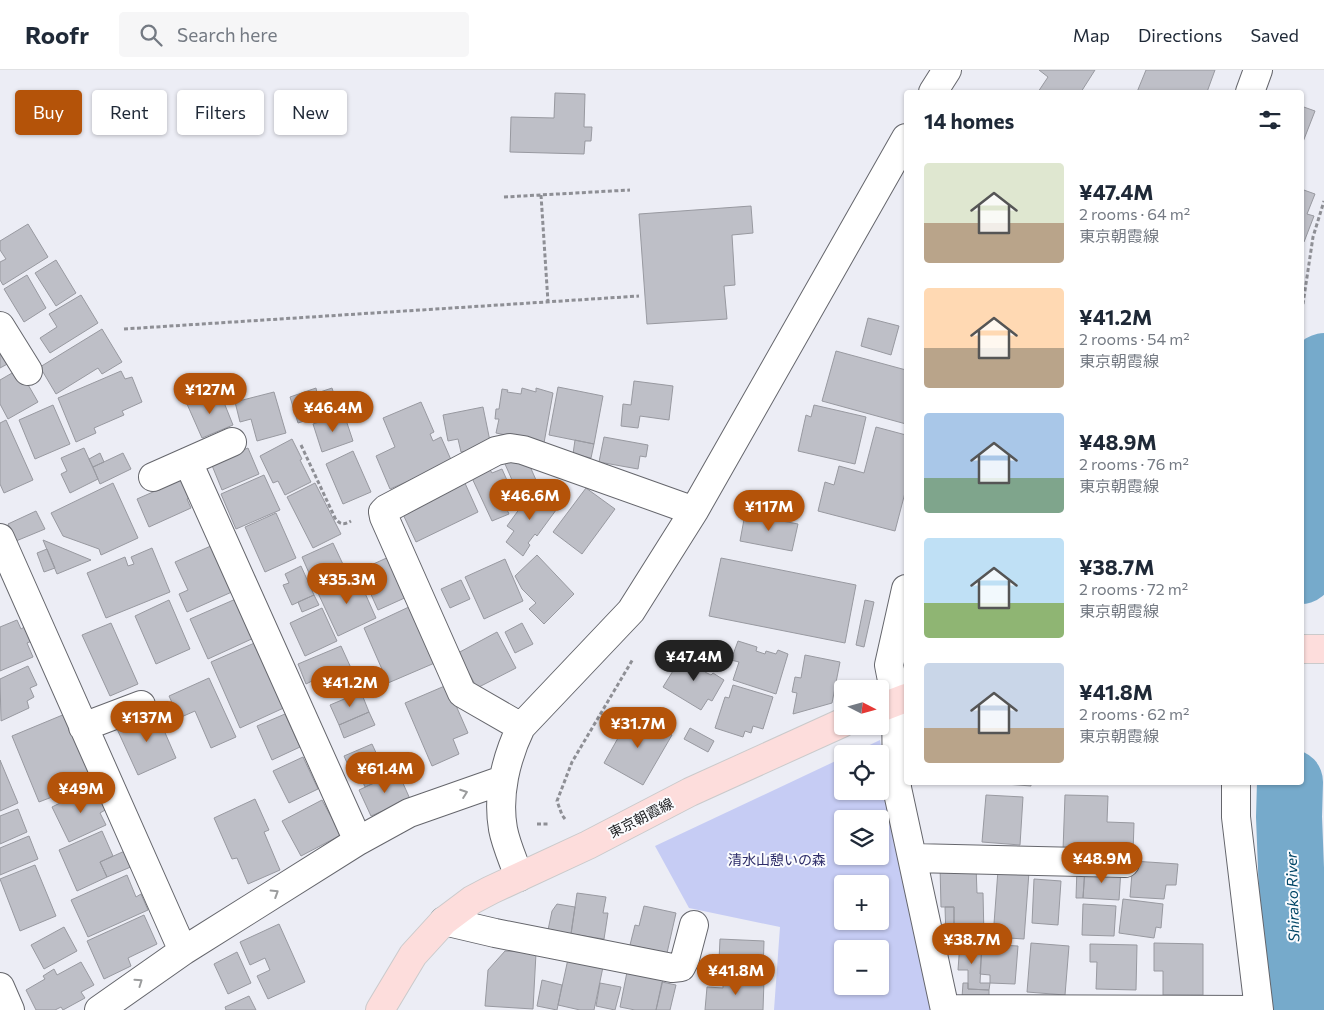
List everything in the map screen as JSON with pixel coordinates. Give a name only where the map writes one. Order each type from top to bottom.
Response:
[{"type":"main road","points":[[1304,649],[1324,649]]},
{"type":"main road","name":"東京朝霞線","points":[[380,1010],[413,954],[444,921],[472,900],[588,845],[690,792],[834,727]]},
{"type":"street","points":[[934,90],[946,70]]},
{"type":"street","points":[[1251,90],[1258,70]]},
{"type":"street","points":[[519,877],[503,830],[503,780],[512,746],[521,727],[631,610],[694,511],[904,141]]},
{"type":"street","points":[[0,326],[28,371]]},
{"type":"street","points":[[153,477],[232,442]]},
{"type":"street","points":[[521,727],[462,693],[383,512],[496,451],[510,448],[523,450],[694,511]]},
{"type":"street","points":[[188,462],[358,841]]},
{"type":"street","points":[[0,538],[183,951]]},
{"type":"street","points":[[904,598],[889,665],[894,702],[898,788],[945,1010],[1259,1010],[1236,817],[1236,785]]},
{"type":"street","points":[[83,727],[142,704]]},
{"type":"street","points":[[99,1010],[183,951],[358,841],[409,813],[503,780]]},
{"type":"street","points":[[913,858],[1125,863]]},
{"type":"street","points":[[444,921],[672,968],[681,967],[694,925]]},
{"type":"street","points":[[0,987],[10,1010]]},
{"type":"path","points":[[504,197],[630,190]]},
{"type":"path","points":[[541,195],[548,302]]},
{"type":"path","points":[[1304,298],[1313,237],[1324,201]]},
{"type":"path","points":[[124,329],[639,296]]},
{"type":"path","points":[[301,445],[338,523],[348,523],[377,509],[383,512]]},
{"type":"green space","name":"清水山憩いの森","points":[[880,740],[881,745],[870,745]]},
{"type":"green space","name":"清水山憩いの森","points":[[834,762],[834,800],[889,800],[889,792],[902,867],[933,1010],[774,1010],[780,927],[689,908],[655,846]]},
{"type":"building","points":[[1039,70],[1095,70],[1082,90],[1039,90],[1048,77]]},
{"type":"building","points":[[1146,70],[1215,70],[1208,90],[1138,90]]},
{"type":"building","points":[[555,93],[585,94],[584,127],[592,127],[591,141],[585,141],[584,154],[510,152],[511,117],[554,118]]},
{"type":"building","points":[[1304,107],[1315,111],[1304,139]]},
{"type":"building","points":[[1304,190],[1315,194],[1307,214],[1314,216],[1304,242]]},
{"type":"building","points":[[751,206],[753,233],[732,235],[735,285],[724,286],[727,319],[647,324],[639,214]]},
{"type":"building","points":[[28,224],[48,257],[3,285],[0,280],[0,262],[6,259],[0,250],[0,241]]},
{"type":"building","points":[[56,260],[76,293],[56,306],[35,273]]},
{"type":"building","points":[[27,275],[46,308],[24,322],[4,289]]},
{"type":"building","points":[[81,295],[98,323],[50,353],[40,338],[57,327],[49,314]]},
{"type":"building","points":[[868,318],[899,326],[891,355],[861,346]]},
{"type":"building","points":[[102,329],[122,362],[102,374],[98,368],[56,394],[40,367]]},
{"type":"building","points":[[0,339],[13,361],[0,368]]},
{"type":"building","points":[[836,351],[904,369],[904,423],[822,401]]},
{"type":"building","points":[[19,369],[38,402],[8,419],[0,404],[0,380]]},
{"type":"building","points":[[121,371],[125,379],[132,377],[142,402],[122,411],[124,415],[94,428],[96,433],[76,442],[58,398]]},
{"type":"building","points":[[634,381],[673,386],[669,420],[640,416],[638,428],[621,426],[623,404],[631,405]]},
{"type":"building","points":[[558,387],[603,396],[594,444],[549,435]]},
{"type":"building","points":[[316,388],[317,393],[332,388],[339,410],[298,423],[290,397]]},
{"type":"building","points":[[522,388],[536,392],[536,388],[553,393],[544,443],[496,433],[499,419],[495,419],[496,409],[499,409],[502,389],[508,390],[507,392],[521,394]]},
{"type":"building","points":[[274,392],[286,433],[257,441],[251,419],[240,422],[235,402]]},
{"type":"building","points":[[208,395],[211,400],[221,395],[233,425],[202,438],[187,404]]},
{"type":"building","points":[[421,402],[434,432],[430,434],[433,441],[441,437],[452,462],[390,489],[376,456],[395,447],[383,418]]},
{"type":"building","points":[[53,405],[70,444],[35,459],[19,420]]},
{"type":"building","points":[[814,405],[866,417],[855,464],[798,451],[806,415],[811,417]]},
{"type":"building","points":[[483,407],[491,446],[461,452],[458,439],[448,441],[443,415]]},
{"type":"building","points":[[344,414],[353,441],[322,452],[313,424]]},
{"type":"building","points":[[6,420],[33,480],[4,493],[0,484],[0,423]]},
{"type":"building","points":[[876,427],[904,434],[904,497],[895,531],[818,511],[825,482],[834,485],[839,466],[864,473]]},
{"type":"building","points":[[604,437],[648,445],[646,457],[640,456],[638,469],[599,462]]},
{"type":"building","points":[[292,439],[311,482],[285,495],[278,481],[273,483],[260,456]]},
{"type":"building","points":[[575,440],[594,444],[591,458],[573,454]]},
{"type":"building","points":[[84,448],[98,479],[70,493],[61,474],[67,471],[61,458]]},
{"type":"building","points":[[248,448],[259,474],[222,490],[211,463]]},
{"type":"building","points":[[353,451],[371,492],[343,504],[326,464]]},
{"type":"building","points":[[100,453],[104,462],[93,467],[89,459]]},
{"type":"building","points":[[123,453],[131,469],[100,484],[93,467]]},
{"type":"building","points":[[525,455],[536,480],[516,489],[505,464]]},
{"type":"building","points":[[489,468],[492,473],[502,469],[514,496],[503,501],[509,514],[492,521],[471,476]]},
{"type":"building","points":[[264,475],[280,510],[236,529],[221,494]]},
{"type":"building","points":[[185,478],[193,496],[187,499],[191,508],[149,527],[137,499]]},
{"type":"building","points":[[464,481],[478,512],[416,542],[401,510]]},
{"type":"building","points":[[113,483],[138,538],[101,555],[99,549],[63,536],[51,513]]},
{"type":"building","points":[[315,483],[341,534],[313,548],[287,497]]},
{"type":"building","points":[[586,488],[615,509],[582,554],[553,532]]},
{"type":"building","points":[[533,490],[546,500],[548,497],[559,506],[537,536],[535,534],[528,543],[530,545],[523,556],[506,542],[514,531],[507,526]]},
{"type":"building","points":[[36,511],[45,529],[16,541],[8,524]]},
{"type":"building","points":[[276,513],[296,558],[265,572],[245,527]]},
{"type":"building","points":[[745,514],[798,524],[792,551],[740,541]]},
{"type":"building","points":[[43,540],[91,560],[57,574]]},
{"type":"building","points":[[333,543],[348,575],[316,589],[302,557]]},
{"type":"building","points":[[213,545],[234,591],[187,612],[179,594],[188,590],[175,562]]},
{"type":"building","points":[[152,548],[170,592],[106,618],[87,573],[125,557],[128,566],[134,564],[131,557]]},
{"type":"building","points":[[47,549],[55,568],[44,572],[37,553]]},
{"type":"building","points":[[537,555],[574,594],[544,624],[529,609],[536,603],[522,589],[515,576]]},
{"type":"building","points":[[391,556],[409,596],[378,610],[360,570]]},
{"type":"building","points":[[721,558],[856,585],[845,643],[709,616]]},
{"type":"building","points":[[505,559],[523,601],[484,619],[465,577]]},
{"type":"building","points":[[301,566],[314,595],[292,605],[283,585],[289,583],[285,574]]},
{"type":"building","points":[[357,575],[376,618],[338,636],[318,593]]},
{"type":"building","points":[[461,580],[470,599],[450,608],[441,589]]},
{"type":"building","points":[[314,595],[319,605],[302,612],[298,602]]},
{"type":"building","points":[[238,598],[256,637],[208,659],[190,619]]},
{"type":"building","points":[[169,600],[190,649],[156,664],[135,616]]},
{"type":"building","points":[[865,600],[874,602],[864,647],[856,645]]},
{"type":"building","points":[[411,606],[437,662],[388,683],[364,628]]},
{"type":"building","points":[[322,608],[337,641],[305,656],[290,623]]},
{"type":"building","points":[[17,620],[21,629],[26,626],[32,641],[27,643],[33,657],[0,671],[0,627]]},
{"type":"building","points":[[111,623],[138,684],[110,696],[82,635]]},
{"type":"building","points":[[522,623],[533,644],[515,653],[505,632]]},
{"type":"building","points":[[497,632],[516,668],[477,688],[458,653]]},
{"type":"building","points":[[259,641],[288,706],[240,728],[211,662]]},
{"type":"building","points":[[738,641],[757,647],[756,651],[765,654],[766,651],[776,654],[778,650],[788,654],[776,694],[733,680],[739,662],[731,660]]},
{"type":"building","points":[[341,646],[351,668],[339,673],[345,686],[323,696],[316,679],[306,684],[298,664]]},
{"type":"building","points":[[690,653],[705,662],[703,665],[708,668],[705,672],[711,675],[713,673],[724,680],[712,701],[708,699],[701,710],[663,687],[676,666],[680,669]]},
{"type":"building","points":[[805,655],[840,662],[836,680],[834,680],[832,703],[793,714],[797,693],[792,692],[795,677],[801,678]]},
{"type":"building","points":[[28,666],[37,685],[30,688],[34,697],[27,701],[29,708],[1,721],[0,679]]},
{"type":"building","points":[[209,678],[236,737],[211,748],[195,711],[179,718],[169,696]]},
{"type":"building","points":[[447,685],[468,733],[453,739],[459,754],[432,766],[405,703]]},
{"type":"building","points":[[733,685],[773,697],[763,729],[753,726],[751,733],[745,731],[743,737],[715,728],[725,697],[729,698]]},
{"type":"building","points":[[361,692],[369,712],[339,725],[330,705]]},
{"type":"building","points":[[156,712],[176,758],[138,775],[117,729]]},
{"type":"building","points":[[369,712],[375,725],[344,738],[339,725]]},
{"type":"building","points":[[632,713],[672,735],[643,785],[604,763]]},
{"type":"building","points":[[65,714],[90,775],[64,786],[65,792],[39,802],[12,736]]},
{"type":"building","points":[[285,714],[300,747],[272,760],[257,726]]},
{"type":"building","points":[[690,728],[714,741],[708,752],[684,739]]},
{"type":"building","points":[[372,744],[378,757],[389,753],[398,772],[365,787],[358,771],[352,774],[344,756]]},
{"type":"building","points":[[303,757],[318,789],[289,803],[273,771]]},
{"type":"building","points":[[0,760],[18,803],[0,811]]},
{"type":"building","points":[[398,772],[410,799],[371,816],[359,790]]},
{"type":"building","points":[[96,785],[107,809],[100,813],[106,825],[69,842],[52,807]]},
{"type":"building","points":[[986,795],[1023,797],[1020,845],[982,842]]},
{"type":"building","points":[[1065,795],[1108,796],[1107,822],[1134,823],[1133,853],[1063,850]]},
{"type":"building","points":[[255,799],[269,830],[264,832],[280,870],[248,884],[237,858],[232,859],[214,818]]},
{"type":"building","points":[[322,800],[341,835],[301,856],[282,821]]},
{"type":"building","points":[[18,809],[27,832],[0,844],[0,816]]},
{"type":"building","points":[[102,831],[113,856],[100,862],[107,877],[77,891],[59,850]]},
{"type":"building","points":[[29,836],[38,859],[0,875],[0,848]]},
{"type":"building","points":[[127,850],[133,866],[107,877],[100,862]]},
{"type":"building","points":[[1133,861],[1178,864],[1176,885],[1166,885],[1164,899],[1130,897]]},
{"type":"building","points":[[35,865],[56,916],[20,931],[0,879]]},
{"type":"building","points":[[940,866],[976,866],[977,893],[983,893],[984,937],[954,937],[954,907],[941,907]]},
{"type":"building","points":[[1077,867],[1085,868],[1083,898],[1076,898]]},
{"type":"building","points":[[1085,868],[1121,869],[1119,900],[1083,898]]},
{"type":"building","points":[[998,870],[1029,872],[1024,939],[993,937]]},
{"type":"building","points":[[127,875],[136,897],[141,894],[148,910],[88,937],[71,900]]},
{"type":"building","points":[[1034,879],[1061,881],[1058,925],[1032,923]]},
{"type":"building","points":[[577,893],[606,897],[603,913],[608,913],[604,939],[571,934]]},
{"type":"building","points":[[1123,899],[1163,904],[1161,928],[1156,927],[1154,938],[1119,933]]},
{"type":"building","points":[[557,904],[575,907],[571,934],[548,930],[552,911]]},
{"type":"building","points":[[1083,904],[1116,906],[1114,936],[1082,935]]},
{"type":"building","points":[[644,906],[676,913],[667,953],[630,945],[635,925],[639,926]]},
{"type":"building","points":[[945,907],[954,907],[954,937],[946,937]]},
{"type":"building","points":[[144,915],[157,944],[128,958],[131,966],[104,979],[87,941]]},
{"type":"building","points":[[279,924],[305,982],[268,999],[257,976],[270,970],[265,958],[250,965],[240,942]]},
{"type":"building","points":[[64,927],[77,951],[44,969],[31,945]]},
{"type":"building","points":[[720,939],[764,941],[763,973],[732,971],[731,961],[719,961]]},
{"type":"building","points":[[960,942],[982,944],[980,983],[990,983],[989,990],[968,989],[968,970],[958,970]]},
{"type":"building","points":[[1031,943],[1069,946],[1065,995],[1027,992]]},
{"type":"building","points":[[1154,943],[1203,944],[1203,995],[1163,995],[1163,971],[1154,971]]},
{"type":"building","points":[[982,944],[1018,946],[1015,984],[990,983],[990,975],[980,974]]},
{"type":"building","points":[[1090,944],[1137,945],[1136,990],[1096,989],[1097,962],[1090,962]]},
{"type":"building","points":[[505,951],[536,953],[533,1009],[485,1006],[488,970]]},
{"type":"building","points":[[237,952],[251,983],[228,994],[214,964]]},
{"type":"building","points":[[568,959],[603,967],[594,1010],[580,1010],[558,1005]]},
{"type":"building","points":[[81,962],[94,985],[81,992],[85,998],[63,1010],[61,1007],[55,1010],[36,1010],[26,990],[45,979],[43,976],[54,969],[57,975]]},
{"type":"building","points":[[627,972],[663,980],[656,1010],[635,1010],[620,1007]]},
{"type":"building","points":[[723,979],[764,980],[763,1010],[705,1010],[707,987],[723,988]]},
{"type":"building","points":[[542,980],[562,985],[557,1010],[537,1006]]},
{"type":"building","points":[[662,982],[676,985],[670,1010],[656,1010]]},
{"type":"building","points":[[600,983],[621,987],[615,1010],[596,1006]]},
{"type":"building","points":[[963,983],[968,983],[968,989],[989,990],[989,1000],[962,998]]},
{"type":"building","points":[[249,996],[256,1010],[226,1010],[225,1007]]},
{"type":"waterway","name":"Shirako River","points":[[1304,535],[1314,417],[1324,366]]},
{"type":"waterway","name":"Shirako River","points":[[1290,785],[1289,817],[1294,945],[1304,1010]]}]
